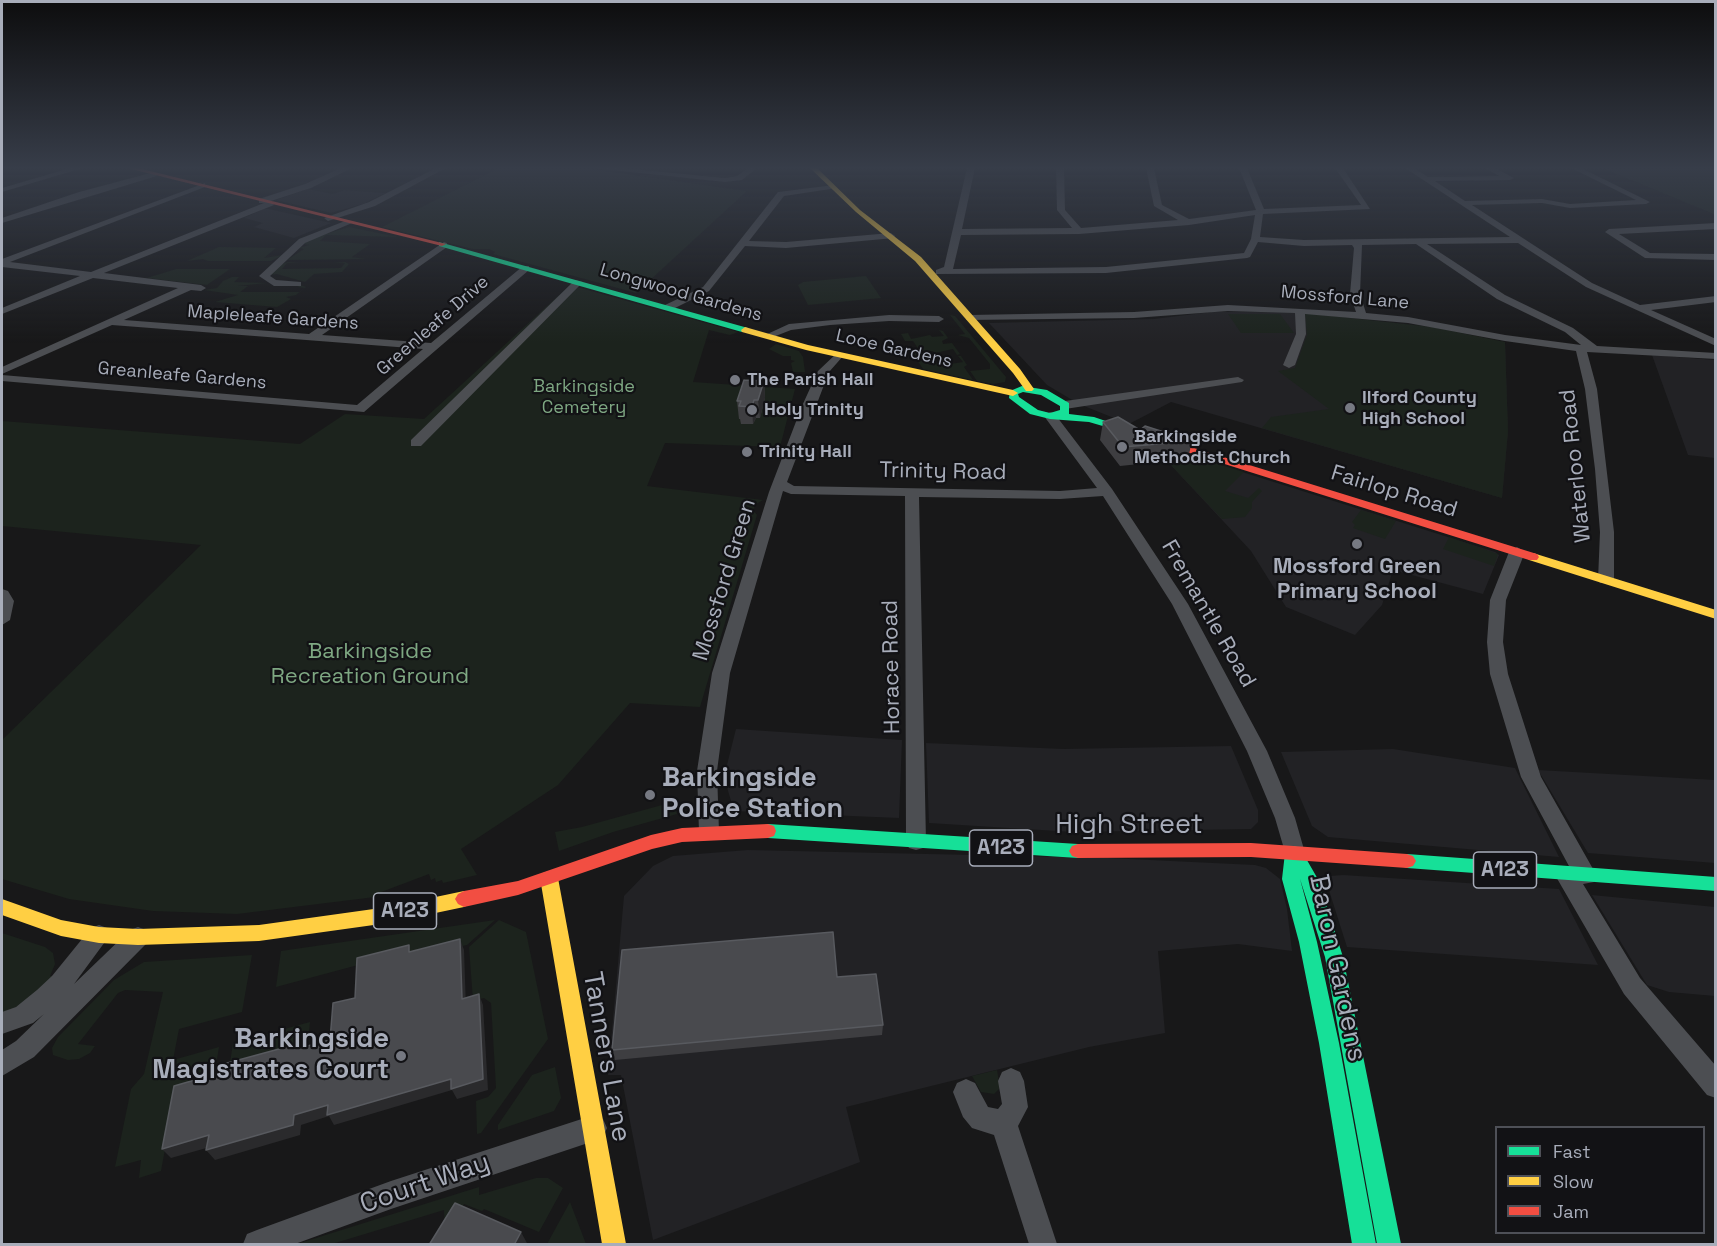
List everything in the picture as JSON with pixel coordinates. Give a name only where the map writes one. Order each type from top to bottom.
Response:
[{"type":"street","points":[[2,263],[96,226]]},
{"type":"street","points":[[2,311],[209,226]]},
{"type":"street","points":[[284,284],[267,280],[264,276],[302,241],[340,226]]},
{"type":"street","name":"Longwood Gardens","points":[[362,226],[444,244],[768,336]]},
{"type":"street","points":[[669,307],[706,289],[755,226]]},
{"type":"street","points":[[879,226],[929,272],[1017,371],[1029,389]]},
{"type":"street","points":[[947,272],[958,226]]},
{"type":"street","points":[[1075,226],[1079,231]]},
{"type":"street","points":[[957,232],[1079,231],[1138,226]]},
{"type":"street","points":[[929,272],[1106,270],[1238,258],[1246,255],[1255,239],[1257,226]]},
{"type":"street","points":[[1500,226],[1589,285],[1716,343]]},
{"type":"street","points":[[1713,226],[1609,232],[1648,256],[1716,257]]},
{"type":"street","points":[[742,243],[786,245],[891,236]]},
{"type":"street","points":[[1255,239],[1354,242],[1521,240]]},
{"type":"street","points":[[1417,241],[1501,297],[1569,330],[1587,349]]},
{"type":"street","points":[[1354,242],[1359,247],[1355,294],[1362,316]]},
{"type":"street","points":[[311,338],[444,244]]},
{"type":"street","points":[[2,263],[201,288]]},
{"type":"street","name":"Greenleafe Drive","points":[[360,409],[526,268]]},
{"type":"street","points":[[416,443],[578,282]]},
{"type":"street","points":[[252,285],[298,284]]},
{"type":"street","points":[[2,371],[189,287]]},
{"type":"street","points":[[1637,308],[1692,304],[1716,299]]},
{"type":"street","points":[[1692,304],[1716,312]]},
{"type":"street","name":"Mossford Lane","points":[[970,318],[1134,315],[1228,308],[1300,310],[1408,320],[1526,342],[1587,349],[1716,356]]},
{"type":"street","points":[[1290,366],[1301,334],[1300,310]]},
{"type":"street","points":[[768,336],[789,327],[830,322],[889,318],[939,319]]},
{"type":"street","name":"Mapleleafe Gardens","points":[[110,322],[434,347]]},
{"type":"street","name":"Looe Gardens","points":[[768,336],[838,355],[1013,393]]},
{"type":"street","name":"Waterloo Road","points":[[1587,349],[1602,469],[1607,532],[1606,580]]},
{"type":"street","name":"Mossford Green","points":[[709,832],[707,771],[721,673],[780,484],[824,371],[838,355]]},
{"type":"street","name":"Greanleafe Gardens","points":[[2,378],[360,409]]},
{"type":"street","points":[[1058,412],[1044,392],[1029,389],[1013,393],[1024,407],[1058,412],[1238,380]]},
{"type":"street","name":"Fairlop Road","points":[[1058,412],[1109,424],[1716,615]]},
{"type":"street","name":"Fremantle Road","points":[[1058,412],[1180,604],[1248,733],[1285,818],[1294,853]]},
{"type":"street","name":"Trinity Road","points":[[780,484],[790,490],[1060,495],[1107,492]]},
{"type":"street","name":"Horace Road","points":[[912,492],[916,842]]},
{"type":"street","points":[[1517,552],[1498,600],[1495,642],[1499,674],[1531,777],[1576,875],[1632,986],[1716,1086]]},
{"type":"street","points":[[2,594],[6,601],[2,620]]},
{"type":"street","name":"High Street","points":[[549,878],[651,842],[709,832],[771,831],[1048,851],[1251,850],[1716,884]]},
{"type":"street","name":"Baron Gardens","points":[[1294,853],[1291,879],[1308,942],[1327,1032],[1364,1245]]},
{"type":"street","name":"Baron Gardens","points":[[1294,853],[1310,881],[1334,957],[1370,1134],[1389,1245]]},
{"type":"street","name":"A123","points":[[2,907],[61,928],[99,935],[138,937],[237,934],[315,927],[493,894],[549,878]]},
{"type":"street","name":"Tanners Lane","points":[[549,878],[614,1245]]},
{"type":"street","points":[[2,1023],[24,1015],[45,998],[60,984],[99,935]]},
{"type":"street","points":[[2,1064],[34,1041],[138,937]]},
{"type":"street","points":[[1004,1124],[1016,1107],[1016,1094],[1011,1081]]},
{"type":"street","points":[[966,1092],[972,1108],[981,1119],[1004,1124]]},
{"type":"street","points":[[1004,1124],[1043,1245]]},
{"type":"street","name":"Court Way","points":[[257,1245],[391,1195],[594,1128]]},
{"type":"shaded area","points":[[256,226],[323,226],[294,238],[254,227]]},
{"type":"shaded area","name":"Ilford County High School","points":[[1211,312],[1305,313],[1505,342],[1508,431],[1502,498],[1171,402],[1129,424],[1079,404],[1047,385],[989,323],[1154,319]]},
{"type":"shaded area","points":[[1652,355],[1715,360],[1715,458],[1688,455]]},
{"type":"shaded area","name":"Mossford Green Primary School","points":[[1179,452],[1499,555],[1483,594],[1393,570],[1382,605],[1355,635],[1286,607],[1251,551],[1168,462]]},
{"type":"shaded area","points":[[736,729],[902,740],[899,818],[734,811],[724,777]]},
{"type":"shaded area","points":[[926,743],[1063,749],[1231,746],[1258,810],[1258,822],[1251,829],[1073,832],[929,823]]},
{"type":"shaded area","points":[[1393,749],[1515,768],[1559,857],[1328,837],[1312,826],[1281,752]]},
{"type":"shaded area","points":[[1538,770],[1715,780],[1715,863],[1588,853]]},
{"type":"shaded area","points":[[748,850],[1108,858],[1255,865],[1266,868],[1280,879],[1287,909],[1292,951],[1238,944],[1158,951],[1165,1033],[1089,1047],[846,1107],[860,1162],[653,1240],[621,1075],[608,1075],[624,896],[653,866],[673,856]]},
{"type":"shaded area","points":[[1330,876],[1559,889],[1598,965],[1347,947],[1327,884]]},
{"type":"shaded area","points":[[1592,895],[1715,907],[1715,996],[1669,992],[1647,985]]},
{"type":"green space","points":[[709,226],[636,293],[493,254],[495,252],[489,249],[473,249],[382,227]]},
{"type":"green space","points":[[349,227],[398,237],[326,235],[320,241],[370,244],[352,257],[366,259],[287,260],[304,249],[298,248],[309,245],[303,244],[312,238]]},
{"type":"green space","points":[[219,247],[276,248],[264,258],[283,255],[271,261],[208,261],[203,259],[187,261]]},
{"type":"green space","points":[[288,262],[301,262],[287,263],[282,269],[341,268],[345,263],[333,263],[345,262],[349,264],[342,272],[314,274],[305,282],[277,274],[269,275],[279,265]]},
{"type":"green space","points":[[176,269],[230,269],[207,285],[147,278]]},
{"type":"green space","points":[[866,276],[881,298],[808,305],[798,285],[803,282]]},
{"type":"green space","points":[[239,277],[234,282],[267,283],[238,286],[248,286],[240,292],[300,292],[286,297],[291,299],[277,307],[215,302],[238,295],[204,290],[217,288],[223,281]]},
{"type":"green space","name":"Barkingside Recreation Ground","points":[[570,285],[738,332],[730,335],[709,330],[693,382],[795,389],[780,447],[665,443],[647,486],[763,500],[756,504],[753,510],[757,515],[700,707],[630,703],[558,785],[461,849],[477,875],[443,883],[442,880],[436,882],[435,878],[431,880],[429,874],[376,894],[375,897],[237,914],[153,911],[69,899],[2,879],[2,740],[201,545],[2,526],[2,421],[300,444],[345,414],[424,419]]},
{"type":"green space","points":[[1305,313],[1432,327],[1505,342],[1508,431],[1502,498],[1262,428],[1271,417],[1329,409],[1278,371],[1295,368],[1307,335]]},
{"type":"green space","points":[[1228,314],[1280,314],[1294,333],[1241,333]]},
{"type":"green space","points":[[950,315],[955,316],[1006,377],[1005,382],[993,384],[977,381],[970,371],[990,369],[990,364],[969,338],[958,335],[965,334]]},
{"type":"green space","points":[[939,330],[943,331],[948,338],[942,341],[943,344],[952,343],[960,354],[957,355],[953,349],[935,353],[933,351],[920,352],[924,358],[916,359],[911,351],[919,350],[913,341],[905,341],[901,334],[908,333],[911,339],[930,335],[932,337],[944,336]]},
{"type":"green space","points":[[776,344],[799,351],[803,357],[805,372],[793,372],[791,363],[795,361],[791,360],[791,356],[783,356],[769,349]]},
{"type":"green space","points":[[958,356],[961,356],[967,365],[964,367],[973,380],[923,369],[917,360],[925,359],[929,365],[948,361],[950,364],[963,362]]},
{"type":"green space","points":[[1179,452],[1244,472],[1225,491],[1248,498],[1259,488],[1262,491],[1252,502],[1252,508],[1245,517],[1222,519],[1168,462]]},
{"type":"green space","points":[[1361,510],[1396,521],[1385,539],[1353,528],[1355,525],[1352,522]]},
{"type":"green space","points":[[1449,537],[1498,554],[1494,566],[1443,549]]},
{"type":"green space","points":[[673,802],[677,814],[613,832],[559,851],[555,832],[582,827]]},
{"type":"green space","points":[[495,920],[467,945],[423,954],[414,950],[276,987],[281,951]]},
{"type":"green space","points":[[499,920],[526,932],[548,1039],[481,1133],[477,1134],[476,1101],[488,1097],[496,1088],[491,1003],[484,998],[473,1001],[469,947]]},
{"type":"green space","points":[[2,933],[45,947],[53,953],[55,964],[50,976],[55,976],[51,983],[13,1009],[2,1013]]},
{"type":"green space","points":[[252,955],[242,1012],[179,1029],[173,1060],[219,1047],[214,1078],[176,1089],[161,1171],[139,1178],[141,1160],[115,1167],[131,1089],[144,1074],[163,992],[125,990],[118,993],[78,1044],[95,1046],[90,1053],[79,1059],[68,1060],[53,1055],[52,1048],[58,1037],[114,980],[144,962]]},
{"type":"green space","points":[[310,1022],[307,1054],[228,1076],[233,1043]]},
{"type":"green space","points":[[555,1067],[561,1098],[554,1111],[498,1130],[498,1125],[532,1075]]},
{"type":"green space","points":[[997,1070],[1000,1088],[994,1094],[981,1092],[972,1076]]},
{"type":"green space","points":[[536,1178],[548,1178],[563,1188],[539,1232],[484,1209],[482,1211],[464,1204],[445,1238],[444,1210],[332,1244],[297,1244],[479,1187],[479,1195]]},
{"type":"green space","points":[[570,1202],[586,1244],[547,1244]]},
{"type":"building","points":[[744,380],[764,381],[758,400],[754,400],[752,407],[739,406],[741,401],[737,401]]},
{"type":"building","points":[[1118,417],[1140,430],[1145,426],[1192,441],[1123,447],[1103,422]]},
{"type":"building","points":[[833,932],[837,977],[876,974],[883,1025],[612,1050],[622,950]]},
{"type":"building","name":"Barkingside Magistrates Court","points":[[460,939],[462,999],[479,994],[483,1079],[451,1089],[451,1079],[327,1115],[328,1105],[294,1115],[293,1125],[206,1150],[209,1135],[162,1149],[174,1086],[219,1073],[220,1065],[301,1043],[300,1048],[330,1040],[333,1003],[355,998],[357,958],[409,945],[409,952]]},
{"type":"building","points":[[455,1203],[521,1232],[514,1245],[429,1245]]},
{"type":"traffic: fast","points":[[442,244],[745,330]]},
{"type":"traffic: fast","points":[[1022,389],[1044,392],[1065,405],[1065,412],[1050,416],[1034,412],[1014,398],[1013,393],[1022,389]]},
{"type":"traffic: fast","points":[[1059,416],[1090,419],[1130,431]]},
{"type":"traffic: fast","points":[[768,831],[1078,851]]},
{"type":"traffic: fast","points":[[1294,853],[1310,881],[1334,957],[1389,1244]]},
{"type":"traffic: fast","points":[[1294,853],[1291,879],[1308,942],[1329,1043],[1364,1244]]},
{"type":"traffic: fast","points":[[1407,861],[1716,884]]},
{"type":"traffic: slow","points":[[877,226],[918,259],[1017,371],[1029,389]]},
{"type":"traffic: slow","points":[[745,330],[806,347],[1013,393]]},
{"type":"traffic: slow","points":[[1533,557],[1716,615]]},
{"type":"traffic: slow","points":[[549,878],[614,1244]]},
{"type":"traffic: slow","points":[[2,907],[61,928],[99,935],[138,937],[259,933],[388,915],[464,899]]},
{"type":"traffic: jam","points":[[369,226],[442,244]]},
{"type":"traffic: jam","points":[[1162,441],[1533,557]]},
{"type":"traffic: jam","points":[[464,899],[518,888],[651,842],[682,835],[768,831]]},
{"type":"traffic: jam","points":[[1078,851],[1251,850],[1407,861]]},
{"type":"place","name":"The Parish Hall","points":[[735,380]]},
{"type":"place","name":"Ilford County High School","points":[[1350,408]]},
{"type":"place","name":"Holy Trinity","points":[[752,410]]},
{"type":"place","name":"Barkingside Methodist Church","points":[[1122,447]]},
{"type":"place","name":"Trinity Hall","points":[[747,452]]},
{"type":"place","name":"Mossford Green Primary School","points":[[1357,544]]},
{"type":"place","name":"Barkingside Police Station","points":[[650,795]]},
{"type":"place","name":"Barkingside Magistrates Court","points":[[401,1056]]},
{"type":"park label","name":"Barkingside Cemetery","points":[[584,397]]}]
